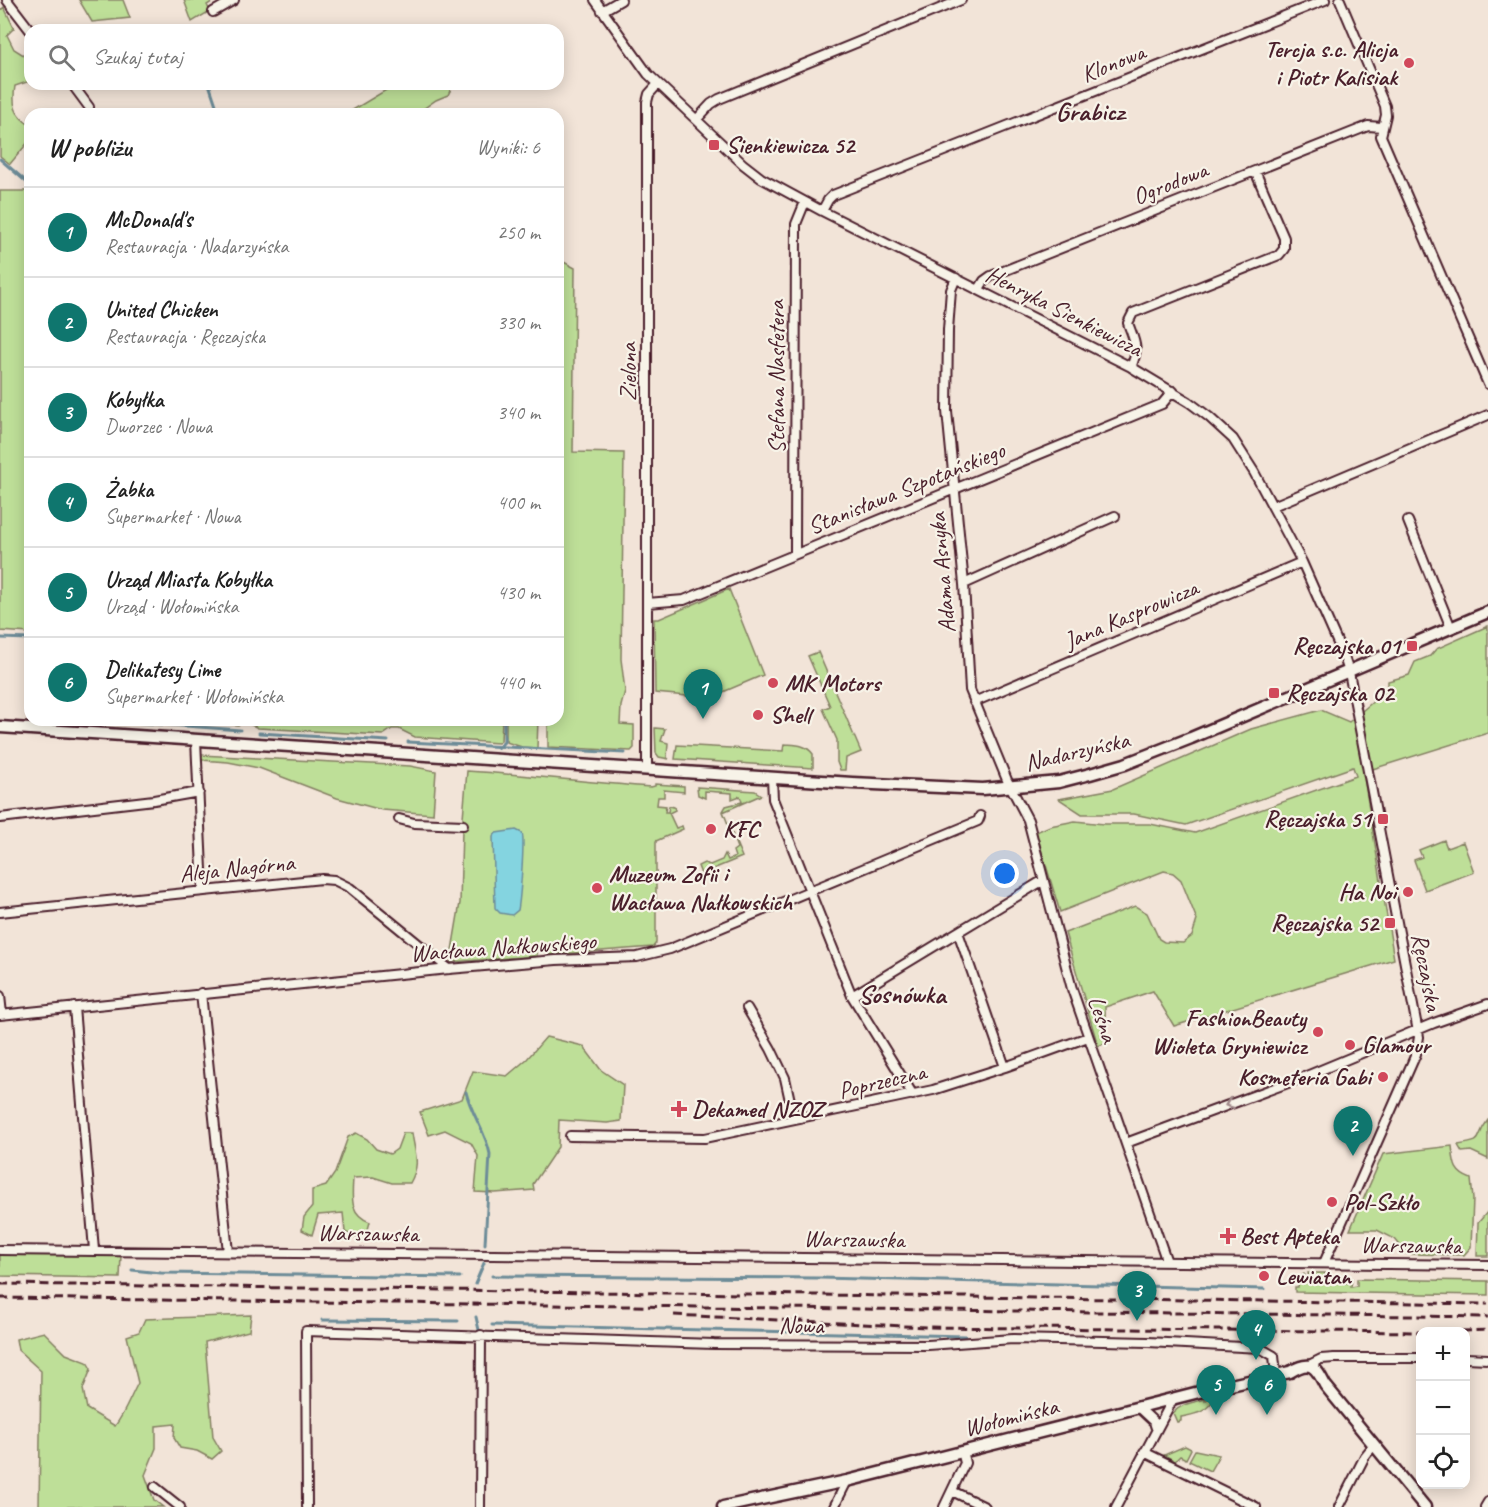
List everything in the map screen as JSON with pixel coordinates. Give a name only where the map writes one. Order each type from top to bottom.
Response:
[{"type":"main road","name":"Nadarzyńska","points":[[0,727],[772,778],[942,788],[1011,787],[1059,782],[1125,764],[1488,612]]},
{"type":"main road","name":"Wołomińska","points":[[723,1507],[847,1481],[1309,1365]]},
{"type":"main road","points":[[1309,1365],[1319,1374],[1325,1385],[1425,1507]]},
{"type":"street","points":[[7,0],[25,24]]},
{"type":"street","points":[[213,12],[234,0]]},
{"type":"street","points":[[595,0],[638,62],[658,84]]},
{"type":"street","points":[[602,11],[621,0]]},
{"type":"street","points":[[697,119],[706,108],[719,99],[961,0]]},
{"type":"street","name":"Klonowa","points":[[822,211],[833,195],[1325,0]]},
{"type":"street","points":[[1340,0],[1385,106],[1386,115],[1381,136],[1488,384]]},
{"type":"street","name":"Henryka Sienkiewicza","points":[[658,84],[752,172],[770,184],[1131,367],[1173,391],[1209,417],[1233,440],[1273,506],[1302,562],[1349,672]]},
{"type":"street","name":"Zielona","points":[[647,769],[647,102],[649,94],[658,84]]},
{"type":"street","points":[[76,90],[89,107]]},
{"type":"street","name":"Ogrodowa","points":[[979,289],[991,276],[1368,126],[1382,127]]},
{"type":"street","points":[[1131,367],[1137,355],[1137,348],[1128,323],[1133,313],[1279,255],[1284,249],[1284,238],[1255,171]]},
{"type":"street","name":"Stefana Nasfetera","points":[[795,554],[796,224],[805,202]]},
{"type":"street","name":"Adama Asnyka","points":[[956,278],[951,290],[946,363],[947,411],[964,584],[969,679],[974,702],[1011,787]]},
{"type":"street","name":"Stanisława Szpotańskiego","points":[[647,603],[684,600],[1162,404],[1173,391]]},
{"type":"street","points":[[1273,506],[1488,415]]},
{"type":"street","points":[[964,584],[1115,516]]},
{"type":"street","points":[[1408,521],[1451,628]]},
{"type":"street","name":"Jana Kasprowicza","points":[[974,702],[1302,562]]},
{"type":"street","name":"Ręczajska","points":[[1324,1263],[1419,1043],[1349,672]]},
{"type":"street","points":[[196,740],[203,891]]},
{"type":"street","points":[[772,778],[773,799],[852,996],[914,1095]]},
{"type":"street","name":"Leśna","points":[[1011,787],[1028,820],[1042,882],[1072,989],[1167,1262]]},
{"type":"street","points":[[0,818],[154,800],[199,792]]},
{"type":"street","name":"Wacława Nałkowskiego","points":[[1,1015],[449,969],[638,957],[670,949],[978,820],[980,816]]},
{"type":"street","points":[[399,819],[414,823],[463,825]]},
{"type":"street","name":"Aleja Nagórna","points":[[0,912],[322,879],[334,880],[350,888],[449,969]]},
{"type":"street","points":[[852,996],[1042,882]]},
{"type":"street","points":[[958,932],[1005,1067]]},
{"type":"street","points":[[201,993],[228,1251]]},
{"type":"street","points":[[0,996],[1,1015]]},
{"type":"street","points":[[1126,1143],[1304,1077],[1488,1004]]},
{"type":"street","points":[[74,1007],[94,1250]]},
{"type":"street","points":[[747,1008],[785,1078],[794,1119]]},
{"type":"street","name":"Poprzeczna","points":[[570,1136],[705,1138],[914,1095],[1005,1067],[1088,1037]]},
{"type":"street","name":"Warszawska","points":[[0,1250],[1488,1265]]},
{"type":"street","name":"Nowa","points":[[307,1507],[306,1331],[738,1344],[928,1345],[1013,1339],[1204,1344],[1267,1350],[1274,1356],[1276,1375]]},
{"type":"street","points":[[480,1507],[481,1335]]},
{"type":"street","points":[[1309,1365],[1321,1359],[1334,1358],[1416,1358]]},
{"type":"street","points":[[1470,1358],[1488,1359]]},
{"type":"street","points":[[1116,1507],[1173,1399]]},
{"type":"street","points":[[1138,1407],[1149,1417],[1156,1428]]},
{"type":"street","points":[[1339,1507],[1365,1456],[1374,1445]]},
{"type":"street","points":[[944,1507],[965,1463],[962,1451]]},
{"type":"street","points":[[1144,1452],[1256,1507]]},
{"type":"street","points":[[834,1507],[847,1481]]},
{"type":"street","points":[[155,1487],[180,1507]]},
{"type":"street","points":[[952,1491],[985,1507]]},
{"type":"street","points":[[1485,1507],[1488,1502]]},
{"type":"green space","points":[[79,0],[123,0],[130,18],[92,22]]},
{"type":"green space","points":[[184,0],[215,0],[207,5],[210,11],[192,22]]},
{"type":"green space","points":[[4,7],[14,28],[7,35],[14,49],[24,55],[24,83],[15,86],[14,98],[17,113],[24,120],[24,147],[10,164],[0,156],[0,11]]},
{"type":"green space","points":[[386,90],[450,90],[448,95],[425,108],[356,108]]},
{"type":"green space","points":[[0,191],[24,191],[24,633],[0,631]]},
{"type":"green space","points":[[564,262],[575,268],[573,452],[624,453],[621,659],[625,691],[620,724],[634,725],[634,748],[631,751],[548,747],[548,726],[564,726]]},
{"type":"green space","points":[[729,589],[763,675],[709,698],[655,693],[654,619],[659,619]]},
{"type":"green space","points":[[1488,626],[1488,733],[1363,772],[1394,959],[1174,1026],[1153,991],[1105,1007],[1106,1043],[1098,1046],[1065,933],[1135,906],[1147,913],[1159,939],[1164,942],[1183,943],[1192,936],[1197,920],[1181,880],[1173,873],[1164,871],[1060,912],[1036,832],[1050,826],[1075,821],[1104,824],[1150,824],[1195,833],[1356,776],[1353,767],[1186,825],[1134,814],[1082,814],[1059,799],[1113,789],[1251,729],[1321,710],[1349,722],[1388,689],[1388,681],[1409,675],[1415,662],[1430,656],[1436,649]]},
{"type":"green space","points":[[818,652],[861,752],[846,758],[845,770],[840,770],[837,762],[837,740],[823,709],[830,706],[808,656]]},
{"type":"green space","points":[[254,726],[502,726],[501,741],[498,743],[415,737],[399,729],[392,729],[383,735]]},
{"type":"green space","points":[[506,726],[538,726],[537,748],[522,747],[506,742]]},
{"type":"green space","points":[[655,728],[665,729],[661,741],[668,743],[667,758],[669,759],[659,757],[656,753]]},
{"type":"green space","points":[[784,744],[807,748],[813,754],[813,768],[675,759],[677,745],[783,751]]},
{"type":"green space","points":[[200,755],[410,766],[436,771],[433,814],[382,810],[337,798],[259,768],[201,760]]},
{"type":"green space","points":[[467,771],[651,787],[655,784],[684,786],[684,792],[664,790],[664,797],[658,797],[657,805],[666,806],[665,812],[668,812],[669,806],[674,807],[675,810],[669,813],[676,828],[682,826],[683,829],[656,841],[656,943],[653,947],[549,955],[547,948],[537,949],[537,956],[450,962],[460,903],[462,829]]},
{"type":"green space","points":[[697,787],[755,791],[761,795],[723,812],[726,806],[742,802],[740,796],[732,799],[732,793],[705,791],[705,798],[698,795]]},
{"type":"green space","points":[[727,821],[742,857],[701,874],[698,866],[704,863],[710,865],[722,860],[725,854],[728,860],[735,857],[733,851],[737,848]]},
{"type":"green space","points":[[1444,840],[1447,848],[1463,842],[1474,872],[1425,890],[1414,860],[1422,857],[1419,850]]},
{"type":"green space","points":[[546,1037],[583,1046],[601,1070],[623,1085],[621,1121],[607,1123],[559,1120],[558,1147],[533,1184],[534,1190],[475,1192],[478,1156],[471,1143],[445,1130],[429,1135],[420,1112],[462,1099],[473,1071],[507,1076],[527,1059]]},
{"type":"green space","points":[[1488,1120],[1488,1159],[1471,1151],[1462,1152],[1458,1145],[1478,1139]]},
{"type":"green space","points":[[356,1133],[367,1139],[376,1149],[390,1154],[397,1149],[403,1133],[412,1133],[416,1159],[410,1183],[392,1183],[373,1177],[353,1178],[353,1205],[358,1215],[370,1222],[367,1233],[355,1237],[345,1232],[343,1213],[318,1215],[312,1235],[302,1230],[304,1217],[312,1207],[312,1190],[326,1186],[335,1173],[348,1137]]},
{"type":"green space","points":[[1452,1146],[1454,1162],[1458,1170],[1471,1179],[1473,1199],[1471,1247],[1464,1255],[1407,1254],[1395,1239],[1377,1230],[1350,1230],[1383,1154]]},
{"type":"green space","points":[[1488,1211],[1488,1256],[1477,1256],[1478,1223]]},
{"type":"green space","points":[[0,1254],[121,1255],[120,1278],[0,1276]]},
{"type":"green space","points":[[1308,1273],[1325,1273],[1324,1278],[1335,1278],[1336,1282],[1350,1283],[1352,1278],[1351,1287],[1357,1286],[1357,1279],[1488,1281],[1488,1295],[1295,1292],[1298,1281],[1295,1281],[1304,1274],[1309,1277]]},
{"type":"green space","points":[[251,1315],[249,1331],[205,1342],[213,1437],[221,1451],[212,1459],[197,1451],[180,1448],[174,1438],[175,1424],[156,1426],[156,1448],[145,1475],[154,1500],[163,1507],[39,1507],[41,1371],[18,1350],[16,1339],[44,1332],[66,1354],[87,1362],[91,1369],[83,1389],[87,1409],[115,1426],[138,1383],[127,1336],[139,1332],[145,1319]]},
{"type":"green space","points":[[1210,1397],[1213,1400],[1207,1408],[1181,1417],[1181,1421],[1177,1422],[1173,1413],[1177,1409],[1189,1403],[1205,1399],[1205,1401]]},
{"type":"green space","points":[[1185,1446],[1191,1449],[1186,1459],[1180,1456],[1175,1461],[1164,1455]]},
{"type":"green space","points":[[1195,1450],[1219,1455],[1210,1471],[1189,1461]]},
{"type":"water","points":[[516,830],[522,833],[523,857],[518,910],[512,915],[500,913],[495,908],[493,837],[496,833]]},
{"type":"waterway","points":[[211,90],[217,108]]},
{"type":"waterway","points":[[0,159],[24,180]]},
{"type":"waterway","points":[[0,638],[24,639]]},
{"type":"waterway","points":[[185,726],[240,730]]},
{"type":"waterway","points":[[498,748],[504,742],[504,726]]},
{"type":"waterway","points":[[259,733],[388,741]]},
{"type":"waterway","points":[[408,742],[625,753]]},
{"type":"waterway","points":[[466,1092],[490,1154],[485,1244]]},
{"type":"waterway","points":[[475,1284],[484,1263]]},
{"type":"waterway","points":[[132,1270],[161,1273],[460,1277]]},
{"type":"waterway","points":[[492,1276],[820,1278],[1264,1289]]},
{"type":"waterway","points":[[476,1317],[479,1330]]},
{"type":"waterway","points":[[322,1320],[458,1321]]},
{"type":"waterway","points":[[492,1325],[965,1336]]},
{"type":"railway","points":[[0,1284],[1488,1304]]},
{"type":"railway","points":[[0,1298],[1488,1317]]},
{"type":"railway","points":[[674,1315],[926,1327],[1416,1332]]},
{"type":"railway","points":[[1470,1331],[1488,1330]]},
{"type":"place","name":"Tercja s.c. Alicja i Piotr Kalisiak","points":[[1409,63]]},
{"type":"place","name":"Sienkiewicza 52","points":[[714,145]]},
{"type":"place","name":"Ręczajska 01","points":[[1412,646]]},
{"type":"place","name":"MK Motors","points":[[773,683]]},
{"type":"place","name":"Ręczajska 02","points":[[1274,693]]},
{"type":"place","name":"Shell","points":[[758,715]]},
{"type":"place","name":"McDonald's","points":[[703,719]]},
{"type":"place","name":"Ręczajska 51","points":[[1383,819]]},
{"type":"place","name":"KFC","points":[[711,829]]},
{"type":"place","name":"Muzeum Zofii i Wacława Nałkowskich","points":[[597,888]]},
{"type":"place","name":"Ha Noi","points":[[1408,892]]},
{"type":"place","name":"Ręczajska 52","points":[[1390,923]]},
{"type":"place","name":"FashionBeauty Wioleta Gryniewicz","points":[[1318,1032]]},
{"type":"place","name":"Glamour","points":[[1350,1045]]},
{"type":"place","name":"Kosmeteria Gabi","points":[[1383,1077]]},
{"type":"place","name":"Dekamed NZOZ","points":[[679,1109]]},
{"type":"place","name":"United Chicken","points":[[1353,1156]]},
{"type":"place","name":"Pol-Szkło","points":[[1332,1202]]},
{"type":"place","name":"Best Apteka","points":[[1228,1236]]},
{"type":"place","name":"Lewiatan","points":[[1264,1276]]},
{"type":"place","name":"Kobyłka","points":[[1137,1321]]},
{"type":"place","name":"Żabka","points":[[1256,1360]]},
{"type":"place","name":"Urząd Miasta Kobyłka","points":[[1216,1415]]},
{"type":"place","name":"Delikatesy Lime","points":[[1267,1415]]},
{"type":"district","name":"Grabicz","points":[[1090,111]]},
{"type":"district","name":"Sosnówka","points":[[902,994]]}]
